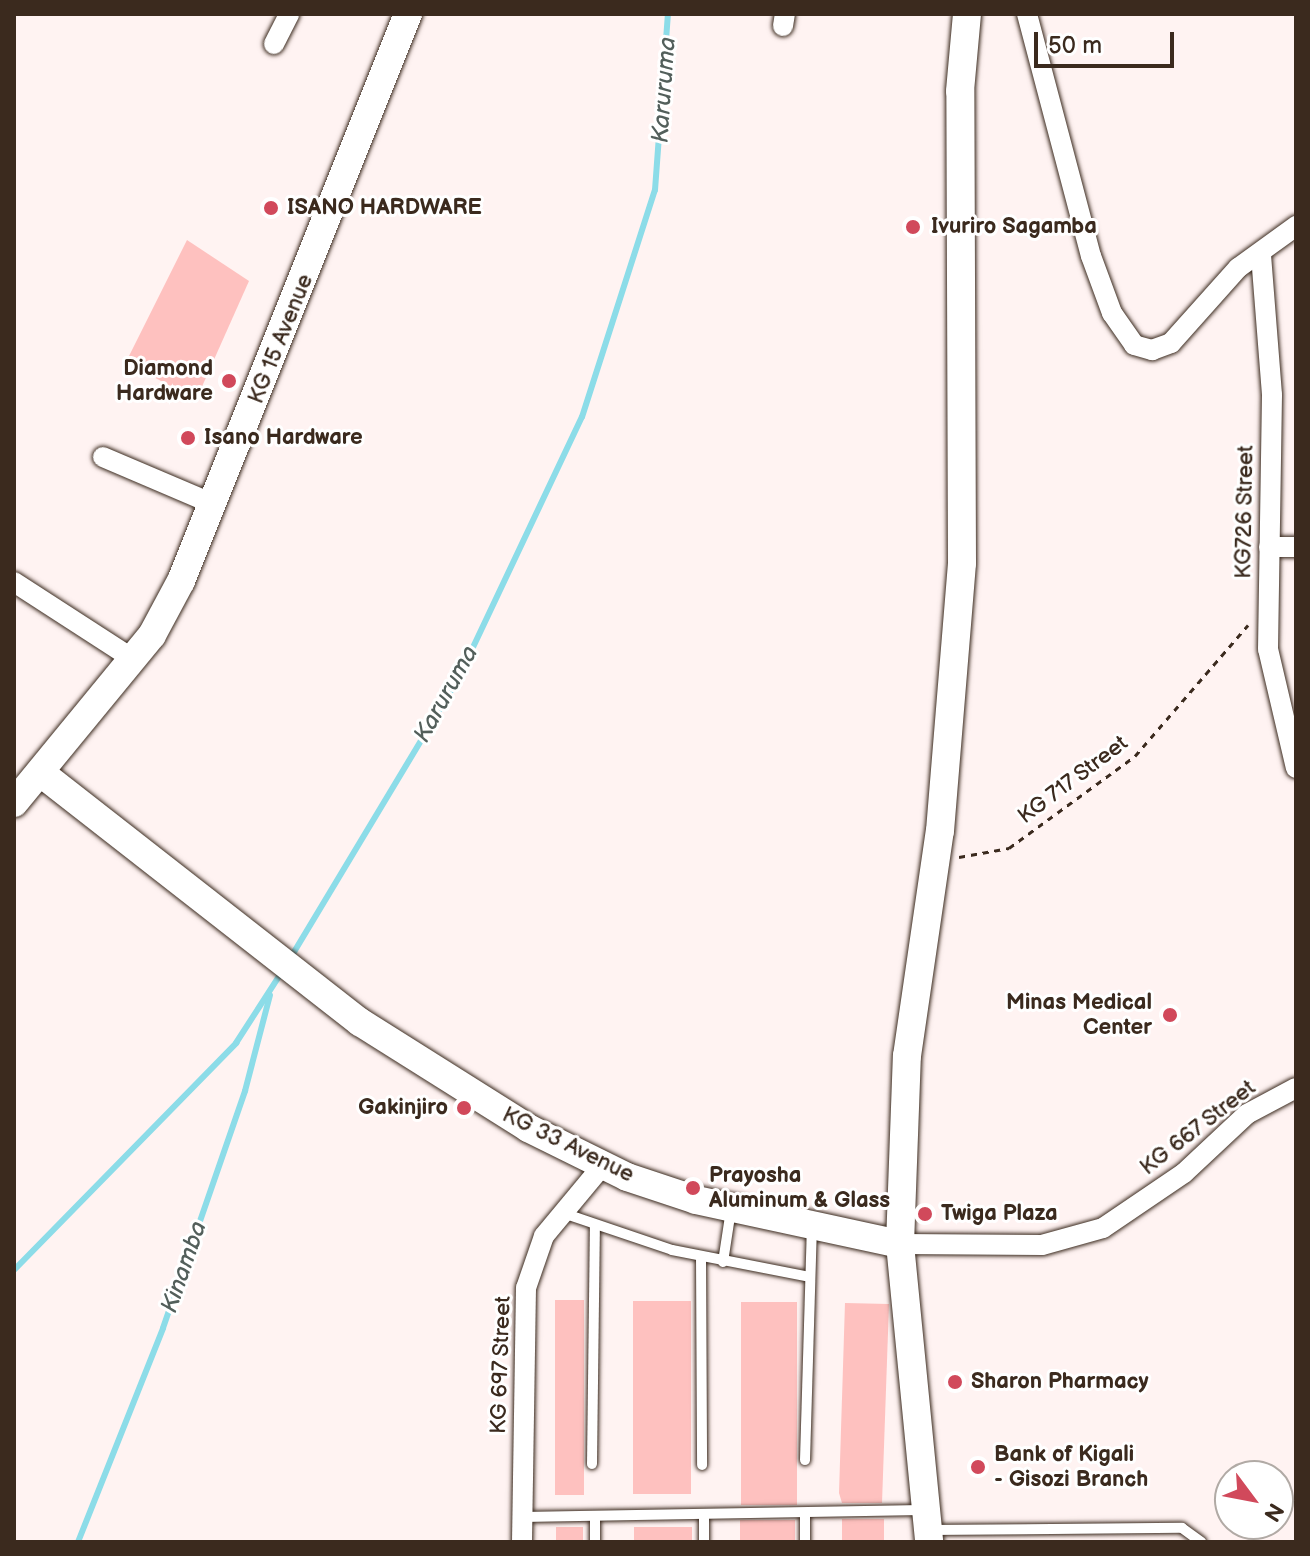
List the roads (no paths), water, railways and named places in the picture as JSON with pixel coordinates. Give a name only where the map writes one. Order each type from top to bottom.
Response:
[{"type":"main road","name":"KG 15 Avenue","points":[[14,803],[133,659],[181,581],[408,14]]},
{"type":"main road","points":[[927,1527],[900,1244],[907,1056],[935,861],[962,563],[960,105],[967,14]]},
{"type":"main road","name":"KG 33 Avenue","points":[[41,773],[360,1022],[492,1108],[603,1165],[731,1208],[900,1244]]},
{"type":"street","points":[[274,44],[289,14]]},
{"type":"street","points":[[1027,14],[1091,256],[1126,337],[1152,350],[1171,343],[1238,268],[1261,255],[1296,226]]},
{"type":"street","name":"KG726 Street","points":[[1261,255],[1272,395],[1266,604],[1275,701],[1296,768]]},
{"type":"street","points":[[103,457],[213,504]]},
{"type":"street","points":[[1269,547],[1296,547]]},
{"type":"street","points":[[14,582],[133,659]]},
{"type":"street","name":"KG 667 Street","points":[[900,1244],[1042,1245],[1103,1228],[1184,1173],[1247,1114],[1296,1088]]},
{"type":"street","name":"KG 697 Street","points":[[522,1542],[526,1288],[544,1236],[603,1165]]},
{"type":"lane","points":[[723,1262],[731,1208]]},
{"type":"lane","points":[[561,1212],[595,1226],[701,1257],[809,1277]]},
{"type":"lane","points":[[592,1464],[595,1226]]},
{"type":"lane","points":[[805,1460],[812,1226]]},
{"type":"lane","points":[[701,1257],[702,1465]]},
{"type":"lane","points":[[522,1517],[805,1514],[927,1527],[1182,1528],[1201,1542]]},
{"type":"lane","points":[[805,1514],[805,1542]]},
{"type":"lane","points":[[704,1515],[704,1542]]},
{"type":"lane","points":[[595,1517],[595,1542]]},
{"type":"lane","points":[[1062,1529],[1062,1542]]},
{"type":"waterway","name":"Karuruma","points":[[291,957],[458,679],[582,417],[655,190],[668,14]]},
{"type":"waterway","name":"Karuruma","points":[[14,1270],[236,1043],[283,970]]},
{"type":"waterway","name":"Kinamba","points":[[78,1542],[163,1328],[245,1091],[270,995]]},
{"type":"place","name":"ISANO HARDWARE","points":[[271,208]]},
{"type":"place","name":"Ivuriro Sagamba","points":[[913,227]]},
{"type":"place","name":"Diamond Hardware","points":[[229,381]]},
{"type":"place","name":"Isano Hardware","points":[[188,438]]},
{"type":"place","name":"Minas Medical Center","points":[[1170,1015]]},
{"type":"place","name":"Gakinjiro","points":[[464,1108]]},
{"type":"place","name":"Prayosha Aluminum & Glass","points":[[693,1188]]},
{"type":"place","name":"Twiga Plaza","points":[[925,1214]]},
{"type":"place","name":"Sharon Pharmacy","points":[[955,1382]]},
{"type":"place","name":"Bank of Kigali - Gisozi Branch","points":[[978,1467]]}]
